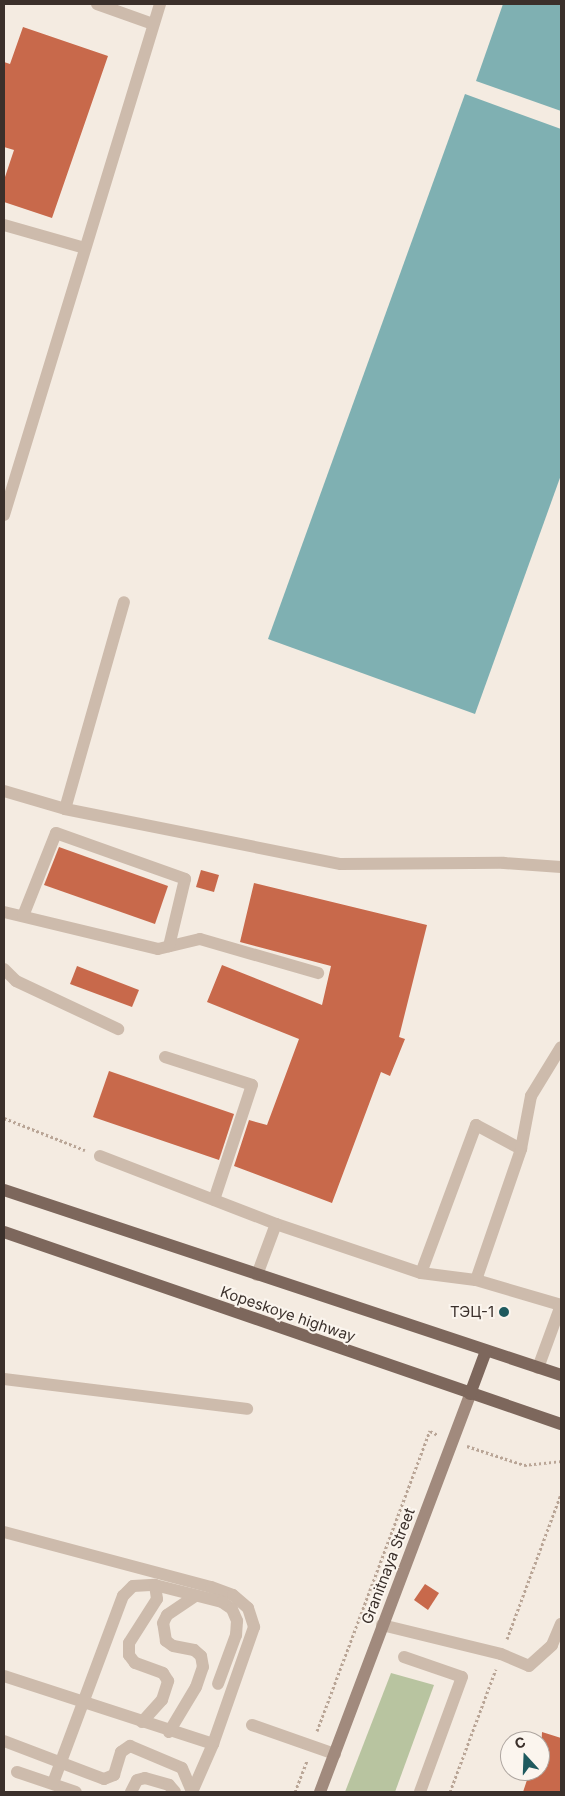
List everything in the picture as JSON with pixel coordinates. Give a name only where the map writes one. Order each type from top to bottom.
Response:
[{"type":"main road","name":"Kopeskoye highway","points":[[4,1190],[561,1375]]},
{"type":"main road","name":"Kopeskoye highway","points":[[4,1232],[561,1424]]},
{"type":"main road","name":"Granitnaya Street","points":[[470,1394],[486,1351]]},
{"type":"street","name":"Granitnaya Street","points":[[320,1792],[470,1394]]},
{"type":"lane","points":[[97,4],[153,24]]},
{"type":"lane","points":[[4,515],[160,4]]},
{"type":"lane","points":[[4,225],[85,248]]},
{"type":"lane","points":[[65,809],[124,602]]},
{"type":"lane","points":[[4,791],[65,809],[341,864],[504,863],[561,867]]},
{"type":"lane","points":[[23,916],[56,833],[185,879],[169,946]]},
{"type":"lane","points":[[4,912],[158,949],[200,939],[318,973]]},
{"type":"lane","points":[[4,969],[16,981],[118,1029]]},
{"type":"lane","points":[[476,1280],[521,1149],[531,1096],[561,1047]]},
{"type":"lane","points":[[165,1057],[252,1085],[214,1200]]},
{"type":"lane","points":[[421,1273],[476,1125],[521,1149]]},
{"type":"lane","points":[[100,1156],[276,1224],[421,1273],[476,1280],[561,1305],[538,1368]]},
{"type":"lane","points":[[257,1275],[276,1224]]},
{"type":"lane","points":[[4,1379],[247,1409]]},
{"type":"lane","points":[[4,1532],[211,1587],[241,1600],[248,1608],[254,1627],[213,1744],[192,1792]]},
{"type":"lane","points":[[142,1722],[162,1700],[168,1681],[163,1673],[135,1663],[129,1655],[129,1643],[157,1599],[155,1585]]},
{"type":"lane","points":[[54,1783],[123,1596],[133,1586],[155,1585],[196,1596],[232,1609],[237,1621],[236,1635],[218,1684]]},
{"type":"lane","points":[[169,1732],[196,1687],[203,1667],[201,1656],[194,1650],[173,1646],[166,1641],[163,1623],[167,1615],[196,1596]]},
{"type":"lane","points":[[382,1624],[501,1654],[529,1666],[556,1647],[561,1624]]},
{"type":"lane","points":[[404,1657],[462,1677],[420,1792]]},
{"type":"lane","points":[[4,1676],[85,1701],[169,1732],[213,1744]]},
{"type":"lane","points":[[252,1725],[335,1754]]},
{"type":"lane","points":[[4,1741],[104,1779],[111,1778],[121,1752],[130,1746],[182,1768],[192,1792]]},
{"type":"lane","points":[[17,1772],[76,1792]]},
{"type":"lane","points":[[131,1792],[137,1780],[145,1778],[169,1785],[175,1792]]},
{"type":"path","points":[[4,1118],[100,1156]]},
{"type":"green space","points":[[391,1673],[434,1685],[395,1792],[345,1792]]},
{"type":"water","points":[[503,4],[561,4],[561,111],[476,81]]},
{"type":"water","points":[[465,94],[561,129],[561,475],[475,714],[268,639]]},
{"type":"building","points":[[23,27],[108,56],[52,218],[4,202],[4,180],[14,150],[4,147],[4,62],[10,64]]},
{"type":"building","points":[[59,847],[168,886],[155,924],[44,885]]},
{"type":"building","points":[[201,870],[219,875],[214,892],[196,887]]},
{"type":"building","points":[[254,883],[427,925],[399,1037],[405,1039],[390,1076],[381,1072],[332,1203],[234,1166],[249,1120],[267,1125],[299,1039],[207,1002],[222,965],[322,1005],[331,966],[240,942]]},
{"type":"building","points":[[77,966],[139,990],[132,1007],[70,984]]},
{"type":"building","points":[[109,1071],[234,1114],[219,1160],[93,1117]]},
{"type":"building","points":[[425,1584],[439,1593],[428,1610],[414,1600]]},
{"type":"building","points":[[550,1735],[561,1738],[561,1792],[523,1792],[527,1781],[550,1781]]},
{"type":"place","name":"ТЭЦ-1","points":[[504,1312]]}]
